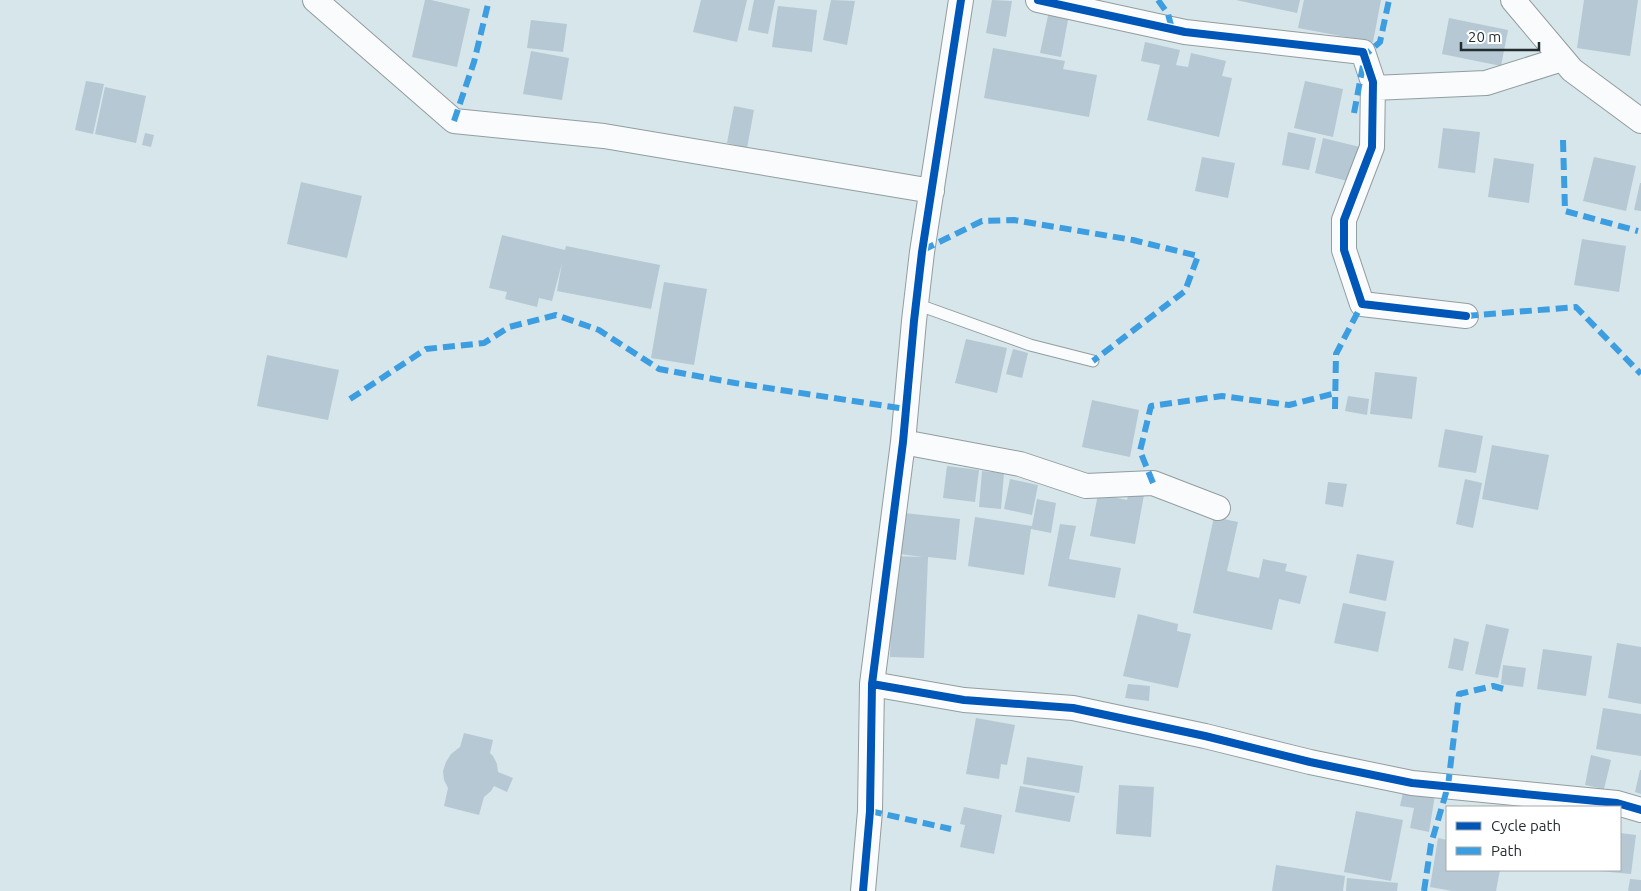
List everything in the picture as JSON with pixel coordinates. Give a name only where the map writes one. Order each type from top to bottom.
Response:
[{"type":"street","points":[[315,0],[454,121],[604,136],[932,191]]},
{"type":"street","points":[[863,891],[870,811],[872,684],[903,442],[922,252],[961,0]]},
{"type":"street","points":[[1038,0],[1185,32],[1363,52],[1374,82],[1372,146],[1344,220],[1344,250],[1362,304],[1466,316]]},
{"type":"street","points":[[1513,0],[1572,70],[1641,120]]},
{"type":"street","points":[[1373,88],[1486,82],[1562,59]]},
{"type":"street","points":[[903,442],[1020,464],[1086,486],[1153,483],[1218,508]]},
{"type":"street","points":[[872,684],[964,700],[1073,708],[1205,736],[1310,762],[1412,783],[1617,804],[1641,810]]},
{"type":"lane","points":[[916,304],[1030,345],[1093,361]]},
{"type":"building","points":[[425,0],[470,9],[457,67],[412,57]]},
{"type":"building","points":[[701,0],[747,0],[737,42],[693,32]]},
{"type":"building","points":[[754,0],[775,0],[768,34],[748,30]]},
{"type":"building","points":[[831,0],[855,1],[847,45],[823,40]]},
{"type":"building","points":[[992,0],[1012,1],[1006,37],[986,33]]},
{"type":"building","points":[[1236,0],[1300,0],[1297,13]]},
{"type":"building","points":[[1304,0],[1381,0],[1373,42],[1298,28]]},
{"type":"building","points":[[1584,0],[1638,0],[1630,56],[1577,48]]},
{"type":"building","points":[[778,6],[817,10],[812,52],[772,47]]},
{"type":"building","points":[[1049,11],[1069,15],[1061,57],[1040,53]]},
{"type":"building","points":[[1449,18],[1508,30],[1501,66],[1442,54]]},
{"type":"building","points":[[531,20],[567,24],[563,52],[527,48]]},
{"type":"building","points":[[1145,42],[1180,50],[1176,65],[1188,67],[1191,53],[1226,61],[1222,76],[1232,78],[1219,137],[1147,120],[1160,65],[1141,61]]},
{"type":"building","points":[[993,48],[1065,61],[1063,69],[1097,75],[1089,117],[984,98]]},
{"type":"building","points":[[531,51],[569,58],[562,100],[523,94]]},
{"type":"building","points":[[86,81],[104,84],[93,134],[75,130]]},
{"type":"building","points":[[1305,81],[1343,89],[1333,137],[1294,128]]},
{"type":"building","points":[[105,87],[146,96],[136,143],[95,134]]},
{"type":"building","points":[[734,106],[754,110],[747,148],[727,143]]},
{"type":"building","points":[[1443,128],[1480,132],[1475,173],[1438,168]]},
{"type":"building","points":[[1288,132],[1316,138],[1309,170],[1282,165]]},
{"type":"building","points":[[145,133],[154,135],[151,147],[142,145]]},
{"type":"building","points":[[1323,138],[1360,147],[1352,182],[1315,173]]},
{"type":"building","points":[[1202,157],[1235,163],[1228,198],[1195,191]]},
{"type":"building","points":[[1594,157],[1636,166],[1626,211],[1583,201]]},
{"type":"building","points":[[1494,158],[1534,164],[1529,203],[1488,197]]},
{"type":"building","points":[[301,182],[362,196],[347,258],[287,244]]},
{"type":"building","points":[[1641,183],[1641,211],[1634,210]]},
{"type":"building","points":[[502,235],[565,250],[566,246],[660,265],[651,309],[557,291],[562,263],[552,301],[539,298],[537,307],[505,299],[507,292],[489,288]]},
{"type":"building","points":[[1582,239],[1626,246],[1619,292],[1574,285]]},
{"type":"building","points":[[664,282],[707,289],[694,365],[651,358]]},
{"type":"building","points":[[966,339],[1007,348],[997,393],[955,383]]},
{"type":"building","points":[[1013,349],[1028,353],[1022,378],[1006,374]]},
{"type":"building","points":[[267,355],[339,370],[328,420],[257,406]]},
{"type":"building","points":[[1375,372],[1417,377],[1412,419],[1370,414]]},
{"type":"building","points":[[1348,396],[1369,399],[1367,415],[1345,411]]},
{"type":"building","points":[[1092,400],[1139,410],[1130,457],[1082,447]]},
{"type":"building","points":[[1445,429],[1483,436],[1476,473],[1438,467]]},
{"type":"building","points":[[1492,445],[1549,455],[1538,510],[1482,499]]},
{"type":"building","points":[[947,466],[979,470],[975,502],[943,498]]},
{"type":"building","points":[[982,471],[1004,473],[1001,509],[979,507]]},
{"type":"building","points":[[1010,479],[1038,485],[1032,515],[1004,509]]},
{"type":"building","points":[[1465,479],[1482,483],[1473,528],[1456,524]]},
{"type":"building","points":[[1328,482],[1347,484],[1343,507],[1325,504]]},
{"type":"building","points":[[1129,492],[1144,495],[1135,544],[1090,536],[1098,494],[1127,500]]},
{"type":"building","points":[[1037,499],[1056,503],[1051,533],[1031,529],[1024,575],[968,566],[975,517],[1032,526]]},
{"type":"building","points":[[904,513],[960,519],[956,560],[928,557],[924,658],[890,657],[893,556],[923,557],[900,554]]},
{"type":"building","points":[[1214,517],[1238,522],[1227,571],[1259,578],[1263,559],[1287,564],[1285,571],[1307,576],[1300,604],[1279,599],[1272,630],[1193,613]]},
{"type":"building","points":[[1060,524],[1076,526],[1069,559],[1121,568],[1115,598],[1048,586]]},
{"type":"building","points":[[1357,554],[1394,561],[1386,601],[1349,593]]},
{"type":"building","points":[[1343,603],[1386,612],[1378,652],[1334,643]]},
{"type":"building","points":[[1138,614],[1178,624],[1177,631],[1191,634],[1178,688],[1123,676]]},
{"type":"building","points":[[1486,624],[1509,629],[1498,678],[1475,674]]},
{"type":"building","points":[[1454,638],[1469,642],[1463,671],[1448,668]]},
{"type":"building","points":[[1617,643],[1641,647],[1641,704],[1608,698]]},
{"type":"building","points":[[1543,649],[1592,656],[1586,696],[1537,689]]},
{"type":"building","points":[[1503,665],[1526,668],[1523,687],[1501,684]]},
{"type":"building","points":[[1128,684],[1150,686],[1149,701],[1125,698]]},
{"type":"building","points":[[1603,708],[1641,714],[1641,756],[1596,749]]},
{"type":"building","points":[[976,718],[1015,725],[1007,765],[1001,764],[999,779],[966,774]]},
{"type":"building","points":[[464,733],[493,740],[490,753],[497,764],[498,772],[513,778],[507,792],[494,786],[484,797],[479,815],[444,806],[448,788],[444,780],[443,771],[451,754],[460,747]]},
{"type":"building","points":[[1591,755],[1611,760],[1604,789],[1585,785]]},
{"type":"building","points":[[1027,757],[1083,766],[1079,793],[1023,784]]},
{"type":"building","points":[[1641,770],[1641,794],[1635,792]]},
{"type":"building","points":[[1119,785],[1154,787],[1151,837],[1116,834]]},
{"type":"building","points":[[1020,786],[1075,796],[1070,822],[1015,812]]},
{"type":"building","points":[[1404,788],[1435,795],[1429,832],[1410,828],[1414,808],[1400,806]]},
{"type":"building","points":[[964,807],[1002,815],[994,854],[960,847],[965,825],[960,824]]},
{"type":"building","points":[[1356,811],[1403,820],[1391,881],[1344,872]]},
{"type":"building","points":[[1621,833],[1636,835],[1631,874],[1599,871],[1621,871]]},
{"type":"building","points":[[1438,838],[1446,840],[1446,871],[1500,871],[1496,891],[1452,891],[1430,887]]},
{"type":"building","points":[[1276,865],[1345,876],[1343,891],[1272,891]]},
{"type":"building","points":[[1347,878],[1398,883],[1397,891],[1346,891]]},
{"type":"building","points":[[1630,879],[1641,880],[1641,891],[1628,891]]},
{"type":"marked path","points":[[454,121],[474,62],[489,0]]},
{"type":"marked path","points":[[1158,0],[1168,14],[1172,29]]},
{"type":"marked path","points":[[1354,113],[1365,55],[1380,42],[1389,0]]},
{"type":"marked path","points":[[1563,140],[1565,211],[1638,231]]},
{"type":"marked path","points":[[923,250],[982,221],[1014,220],[1133,240],[1198,256],[1185,291],[1093,361]]},
{"type":"marked path","points":[[1335,409],[1336,354],[1362,304]]},
{"type":"marked path","points":[[1466,316],[1576,307],[1641,374]]},
{"type":"marked path","points":[[350,399],[426,349],[484,343],[509,327],[556,315],[599,330],[659,369],[735,383],[906,409]]},
{"type":"marked path","points":[[1153,483],[1140,451],[1151,406],[1222,396],[1289,405],[1336,393]]},
{"type":"marked path","points":[[1424,891],[1431,844],[1448,786],[1459,694],[1493,686],[1504,689]]},
{"type":"marked path","points":[[870,811],[951,829]]},
{"type":"cycle path","points":[[863,891],[870,811],[872,684],[903,442],[922,252],[961,0]]},
{"type":"cycle path","points":[[1038,0],[1185,32],[1363,52],[1373,82],[1372,147],[1344,220],[1344,250],[1362,304],[1466,316]]},
{"type":"cycle path","points":[[872,684],[964,700],[1073,708],[1205,736],[1310,762],[1412,783],[1617,803],[1641,810]]}]
